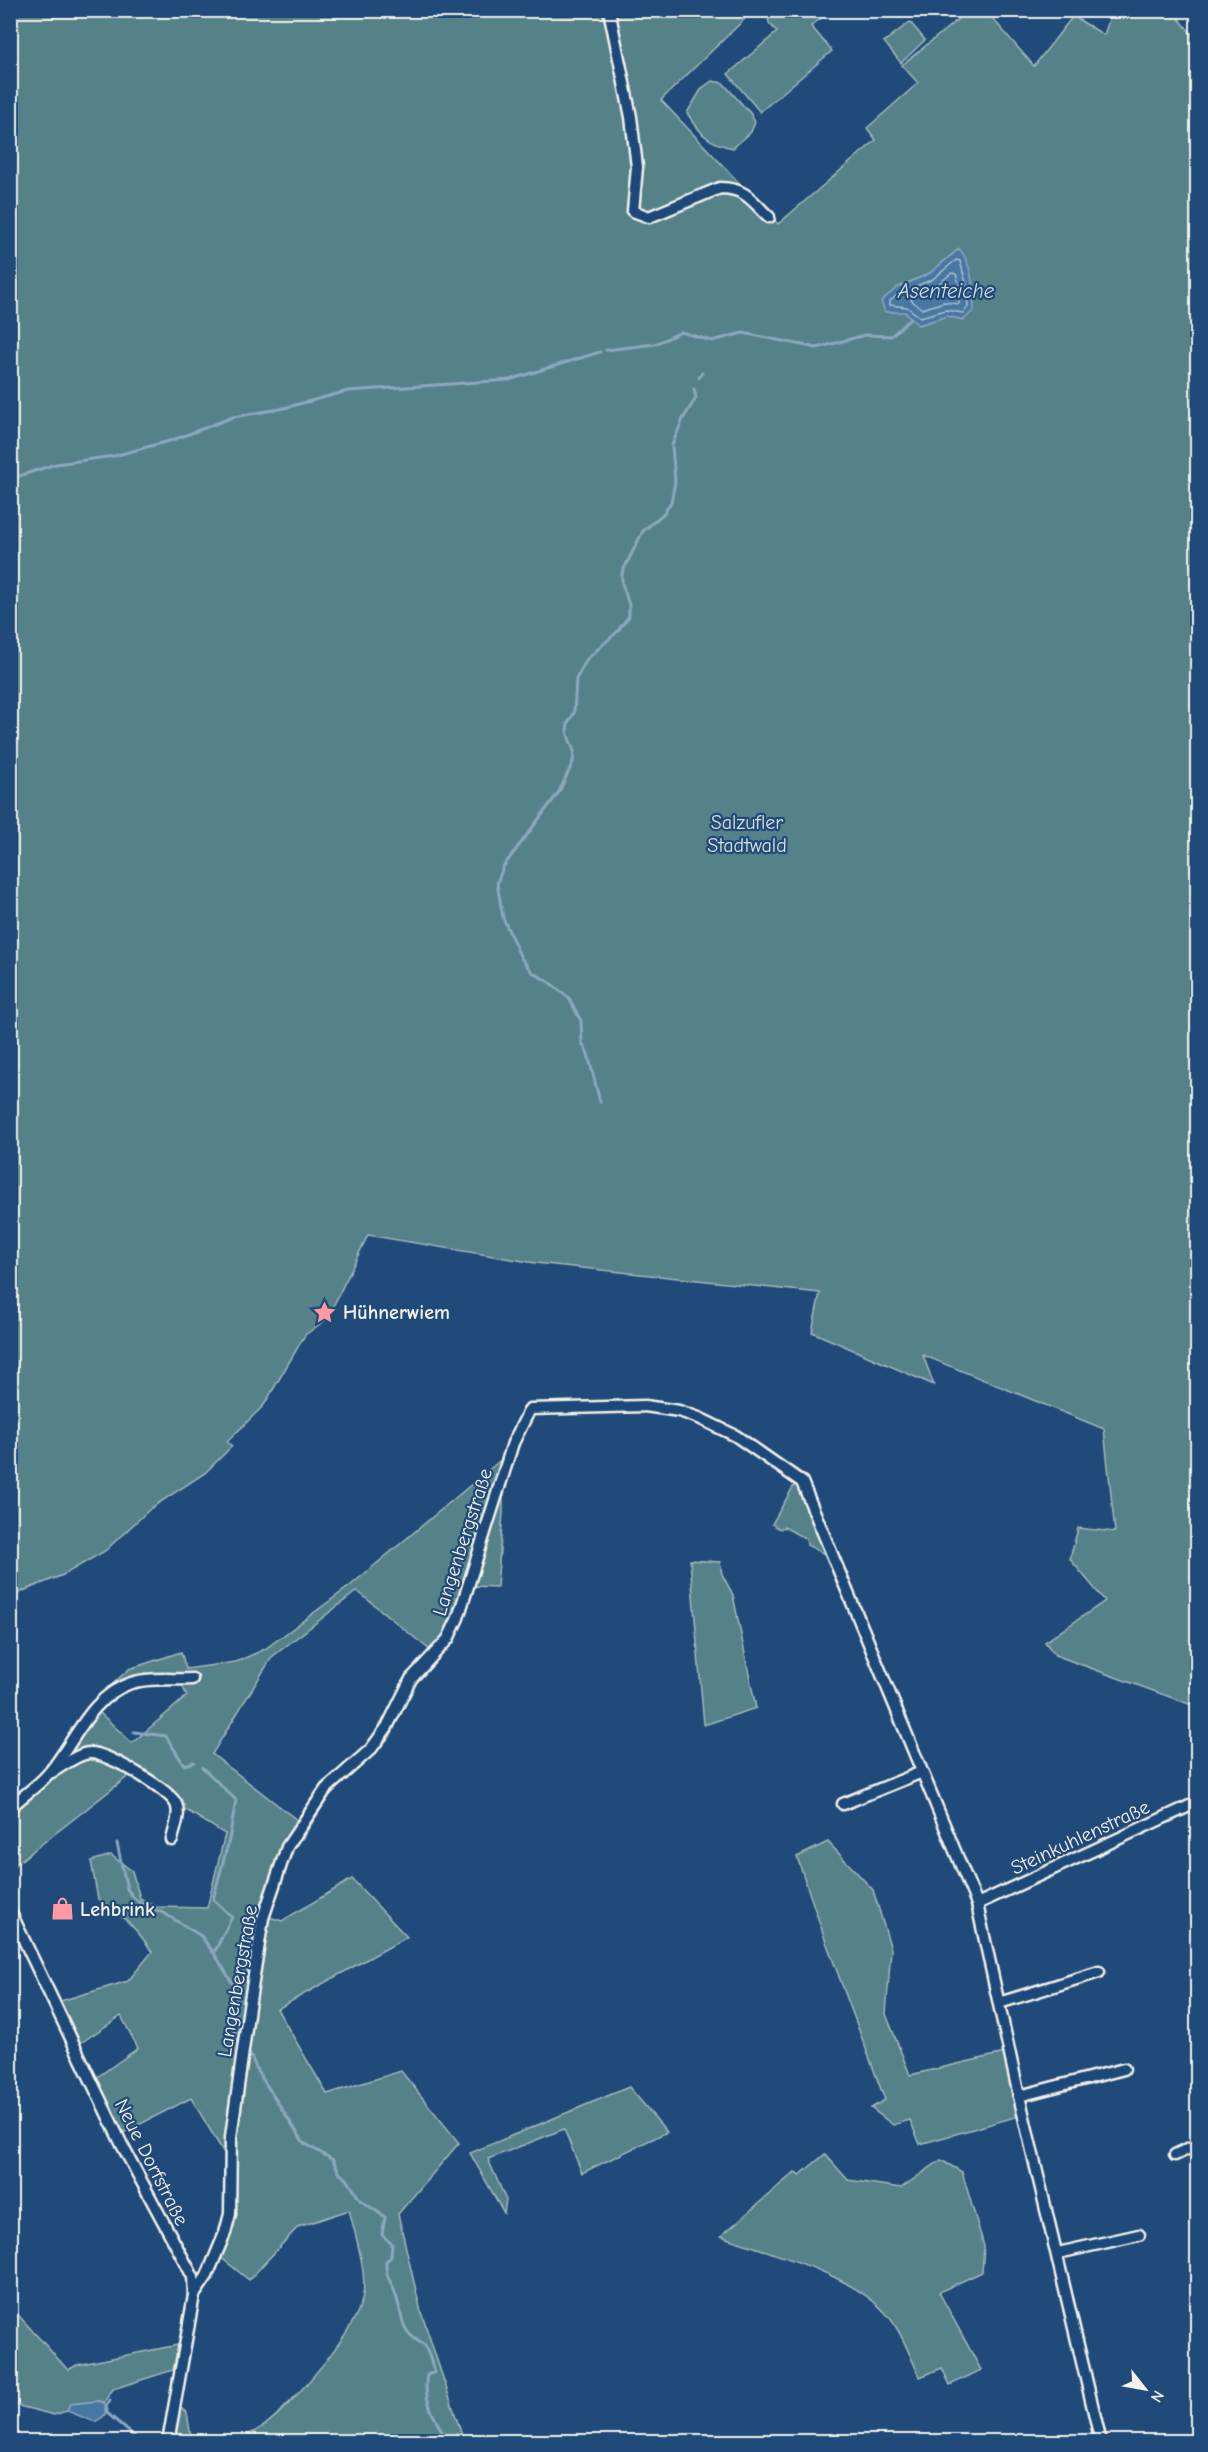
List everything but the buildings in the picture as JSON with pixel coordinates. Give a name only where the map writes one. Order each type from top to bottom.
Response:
[{"type":"street","points":[[609,10],[634,137],[637,167],[633,211],[649,217],[720,188],[730,188],[741,190],[769,217]]},
{"type":"street","name":"Langenbergstraße","points":[[194,2295],[207,2276],[225,2233],[230,2214],[231,2137],[249,2007],[263,1918],[287,1847],[326,1789],[371,1749],[387,1727],[411,1679],[448,1639],[458,1618],[513,1443],[530,1409],[645,1406],[679,1411],[736,1436],[788,1470],[802,1482],[977,1904],[1019,2096],[1101,2442]]},
{"type":"street","points":[[11,1807],[49,1773],[91,1712],[110,1695],[131,1683],[142,1680],[192,1679]]},
{"type":"street","points":[[49,1773],[87,1753],[98,1753],[116,1760],[164,1791],[174,1801],[178,1812],[172,1840]]},
{"type":"street","points":[[843,1804],[922,1772]]},
{"type":"street","name":"Steinkuhlenstraße","points":[[977,1904],[1197,1802]]},
{"type":"street","name":"Neue Dorfstraße","points":[[10,1911],[122,2145],[193,2277],[194,2295],[168,2442]]},
{"type":"street","points":[[999,2003],[1099,1972]]},
{"type":"street","points":[[1019,2096],[1124,2069]]},
{"type":"street","points":[[1175,2155],[1197,2144]]},
{"type":"street","points":[[1058,2253],[1139,2235]]},
{"type":"green space","name":"Salzufler Stadtwald","points":[[11,11],[753,11],[661,100],[778,224],[876,140],[867,128],[918,83],[902,65],[968,11],[986,11],[1034,66],[1073,16],[1104,35],[1112,11],[1173,11],[1198,42],[1197,1707],[1055,1655],[1045,1642],[1105,1601],[1070,1559],[1078,1528],[1115,1532],[1104,1429],[923,1355],[934,1385],[812,1332],[820,1293],[535,1263],[368,1235],[327,1319],[305,1335],[264,1405],[227,1442],[232,1446],[205,1473],[151,1508],[105,1551],[63,1575],[23,1591],[11,1599]],"holes":[[[959,249],[964,320],[947,316],[919,325],[905,312],[897,288],[930,273]]]},
{"type":"green space","points":[[773,11],[830,11],[811,26],[832,51],[760,112],[728,74],[777,32],[769,23],[768,17]]},
{"type":"green space","points":[[910,22],[925,40],[901,63],[884,42]]},
{"type":"green space","points":[[712,81],[723,83],[750,113],[755,122],[751,132],[733,148],[706,137],[687,113],[702,88]]},
{"type":"green space","points":[[503,1458],[503,1513],[497,1587],[471,1586],[446,1645],[413,1686],[390,1737],[329,1796],[302,1839],[295,1834],[266,1916],[282,1921],[352,1879],[407,1937],[277,2009],[327,2094],[401,2071],[459,2143],[398,2214],[421,2312],[464,2441],[237,2441],[265,2425],[307,2384],[337,2346],[359,2309],[363,2295],[363,2275],[360,2252],[349,2210],[298,2227],[249,2280],[219,2256],[233,2217],[227,2158],[191,2098],[123,2133],[96,2078],[138,2048],[121,2016],[79,2044],[57,2002],[128,1981],[152,1952],[128,1922],[98,1899],[91,1861],[111,1855],[132,1871],[140,1898],[156,1907],[207,1908],[225,1834],[130,1775],[11,1868],[11,1814],[96,1709],[132,1743],[187,1696],[180,1681],[129,1679],[92,1703],[129,1669],[181,1652],[186,1669],[236,1662],[265,1649],[351,1585]],"holes":[[[357,1591],[431,1651],[406,1674],[385,1722],[369,1745],[322,1783],[297,1820],[212,1754],[272,1657]]]},
{"type":"green space","points":[[796,1482],[804,1494],[830,1557],[807,1545],[806,1539],[784,1527],[780,1529],[772,1524]]},
{"type":"green space","points":[[690,1560],[720,1562],[722,1574],[733,1595],[756,1708],[704,1725]]},
{"type":"green space","points":[[828,1842],[873,1890],[891,1949],[886,2014],[910,2075],[1005,2053],[1019,2116],[920,2144],[910,2120],[893,2125],[871,2108],[885,2100],[797,1857]]},
{"type":"green space","points":[[629,2087],[667,2132],[582,2173],[564,2129],[488,2159],[506,2200],[504,2213],[470,2153]]},
{"type":"green space","points":[[825,2154],[848,2180],[901,2188],[941,2160],[962,2172],[984,2246],[982,2272],[939,2292],[981,2370],[950,2385],[942,2368],[920,2377],[896,2327],[882,2309],[863,2294],[817,2269],[721,2236],[795,2172],[800,2175]]},
{"type":"green space","points":[[10,2306],[68,2370],[77,2365],[178,2345],[173,2370],[113,2389],[104,2403],[99,2401],[70,2404],[67,2411],[54,2415],[15,2405],[11,2419]]},
{"type":"green space","points":[[177,2405],[187,2413],[191,2437],[206,2441],[171,2442]]},
{"type":"water","name":"Asenteiche","points":[[959,249],[970,269],[973,294],[974,310],[964,320],[947,316],[918,325],[905,312],[885,312],[881,301],[897,288],[930,273]]},
{"type":"water","points":[[99,2401],[104,2403],[108,2410],[95,2422],[67,2411],[70,2404]]},
{"type":"waterway","points":[[606,350],[655,344],[681,332],[712,341],[743,333],[817,348],[865,335],[891,336],[911,318]]},
{"type":"waterway","points":[[10,479],[56,464],[114,456],[173,440],[233,417],[280,409],[348,391],[509,380],[600,352]]},
{"type":"waterway","points":[[699,378],[702,373]]},
{"type":"waterway","points":[[600,1102],[588,1054],[582,1043],[581,1021],[569,998],[532,972],[521,958],[503,918],[497,883],[503,867],[559,792],[573,762],[574,751],[567,732],[568,723],[574,713],[576,679],[587,659],[617,632],[629,616],[622,573],[643,531],[664,513],[671,502],[675,482],[672,445],[683,419],[696,398],[694,389]]},
{"type":"waterway","points":[[134,1732],[166,1736],[184,1765],[194,1762]]},
{"type":"waterway","points":[[202,1767],[236,1800],[229,1840],[213,1899],[232,1917],[214,1953],[236,1989],[234,2041]]},
{"type":"waterway","points":[[117,1843],[127,1889],[134,1898],[146,1907],[162,1912],[201,1936],[213,1952]]},
{"type":"waterway","points":[[250,2054],[258,2072],[304,2143],[333,2160],[340,2174],[347,2179],[360,2200],[385,2217],[382,2235],[392,2244],[391,2257],[386,2261],[387,2275],[398,2302],[403,2323],[410,2335],[425,2345],[435,2372],[427,2375],[426,2393],[431,2410],[448,2442]]},
{"type":"waterway","points":[[110,2400],[106,2406],[106,2412],[141,2442]]},
{"type":"place","name":"Hühnerwiem","points":[[325,1312]]},
{"type":"place","name":"Lehbrink","points":[[62,1909]]}]
